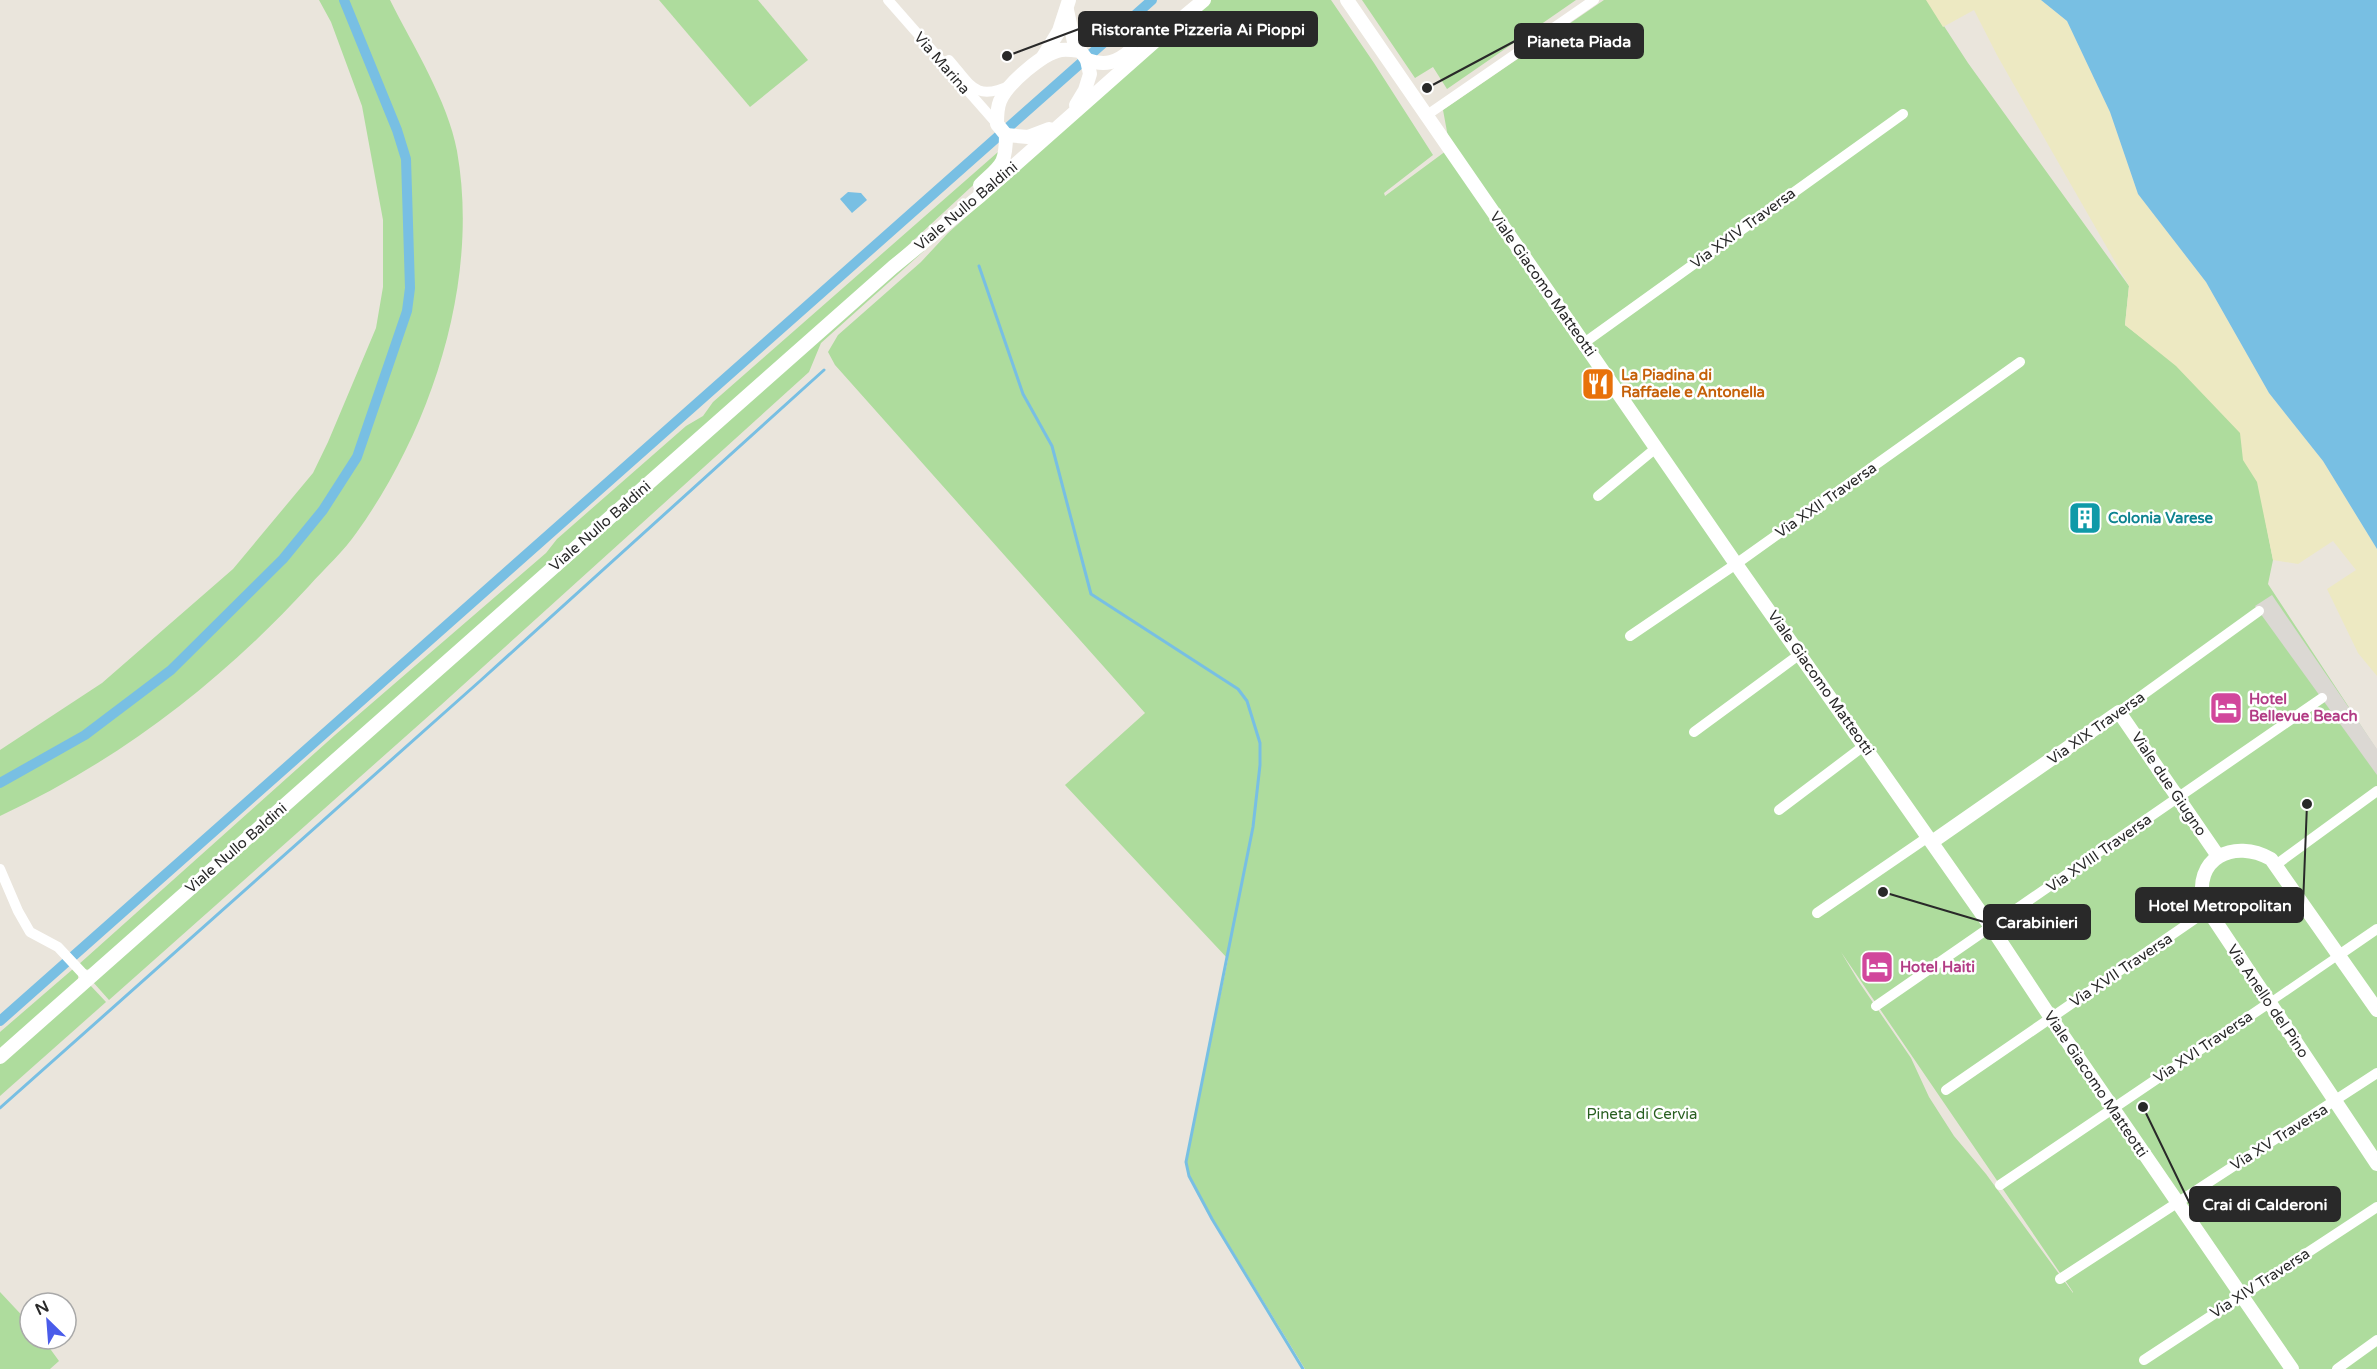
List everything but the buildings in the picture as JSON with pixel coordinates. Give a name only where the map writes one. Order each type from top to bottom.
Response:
[{"type":"street","name":"Via Marina","points":[[888,0],[1001,130]]},
{"type":"street","name":"Via Marina","points":[[897,0],[975,90],[987,93],[1011,85]]},
{"type":"street","points":[[1042,57],[1061,50],[1098,63],[1116,62],[1189,0]]},
{"type":"street","name":"Viale Nullo Baldini","points":[[0,1057],[84,975],[893,267],[980,196],[1204,0]]},
{"type":"street","name":"Viale Giacomo Matteotti","points":[[1347,0],[1736,564],[1991,927],[2176,1202],[2292,1369]]},
{"type":"street","points":[[1426,115],[1594,0]]},
{"type":"street","points":[[1001,130],[1028,137],[1044,132],[1067,118],[1079,100],[1089,74],[1070,30],[1068,5]]},
{"type":"street","points":[[893,267],[1002,163],[1005,157],[999,104],[1011,85],[1042,57],[1059,31],[1068,5]]},
{"type":"street","name":"Via XXIV Traversa","points":[[1584,343],[1903,114]]},
{"type":"street","name":"Via XXII Traversa","points":[[1630,636],[1736,564],[2020,362]]},
{"type":"street","points":[[1598,496],[1656,448]]},
{"type":"street","name":"Via XIX Traversa","points":[[1817,914],[2119,712],[2259,611]]},
{"type":"street","points":[[1694,732],[1800,654]]},
{"type":"street","name":"Via XVIII Traversa","points":[[1876,1006],[2322,698]]},
{"type":"street","name":"Viale due Giugno","points":[[2119,712],[2218,856]]},
{"type":"street","points":[[1779,810],[1865,745]]},
{"type":"street","points":[[2277,864],[2377,791]]},
{"type":"street","points":[[2218,856],[2248,849],[2265,855],[2277,864],[2377,1010]]},
{"type":"street","name":"Via Anello del Pino","points":[[2218,856],[2209,865],[2202,888],[2204,904],[2377,1164]]},
{"type":"street","points":[[0,869],[18,911],[30,932],[58,947],[84,975]]},
{"type":"street","name":"Via XVII Traversa","points":[[1946,1090],[2208,910]]},
{"type":"street","name":"Via XVI Traversa","points":[[2000,1185],[2377,929]]},
{"type":"street","name":"Via XV Traversa","points":[[2060,1279],[2377,1073]]},
{"type":"street","name":"Via XIV Traversa","points":[[2144,1360],[2377,1207]]},
{"type":"street","points":[[2337,1369],[2377,1340]]},
{"type":"green space","points":[[319,0],[390,0],[438,93],[452,132],[457,151],[462,200],[462,250],[455,301],[444,350],[428,399],[384,491],[357,532],[275,621],[240,655],[166,716],[86,770],[0,816],[0,750],[102,683],[233,569],[313,473],[376,328],[383,287],[383,220],[362,106],[331,22]]},
{"type":"green space","points":[[659,0],[758,0],[808,60],[750,107]]},
{"type":"green space","name":"Pineta di Cervia","points":[[1210,0],[1331,0],[1433,155],[1384,193],[1385,196],[1450,148],[1443,110],[1604,0],[1927,0],[1968,63],[2129,286],[2125,325],[2232,406],[2252,450],[2273,560],[2268,584],[2377,750],[2377,1369],[1305,1369],[1213,1219],[1189,1176],[1186,1162],[1228,959],[1065,785],[1145,713],[835,365],[828,352],[838,335],[921,262],[948,233]],"holes":[[[1841,952],[2073,1292],[1986,1174],[1954,1136],[1929,1097],[1911,1058]]]},
{"type":"green space","points":[[1362,0],[1576,0],[1447,89],[1433,67],[1415,78]]},
{"type":"green space","points":[[998,152],[1000,154],[997,163],[903,250],[92,970],[82,969],[78,965],[335,735],[546,553],[557,539],[686,426],[703,416],[713,402]]},
{"type":"green space","points":[[944,233],[821,343],[809,372],[441,705],[109,1000],[93,982],[816,340]]},
{"type":"green space","points":[[73,969],[78,973],[78,982],[0,1051],[0,1032]]},
{"type":"green space","points":[[90,985],[106,1002],[0,1096],[0,1064]]},
{"type":"green space","points":[[0,1292],[18,1311],[18,1351],[52,1351],[59,1361],[50,1369],[0,1369]]},
{"type":"sand","points":[[1926,0],[2041,0],[2067,21],[2110,112],[2138,194],[2206,282],[2269,393],[2323,461],[2377,549],[2377,676],[2358,653],[2327,589],[2356,570],[2333,541],[2298,564],[2273,560],[2257,482],[2243,460],[2240,433],[2176,366],[2125,325],[2129,286],[1998,57],[1974,10],[1943,27]]},
{"type":"shaded area","points":[[2272,595],[2377,749],[2377,775],[2255,606]]},
{"type":"water","points":[[2041,0],[2377,0],[2377,549],[2323,461],[2269,393],[2206,282],[2138,194],[2110,112],[2067,21]]},
{"type":"water","points":[[848,192],[861,193],[867,200],[852,213],[840,199]]},
{"type":"waterway","points":[[0,783],[85,735],[171,670],[283,559],[323,510],[357,457],[407,311],[410,288],[406,159],[397,130],[344,0]]},
{"type":"waterway","points":[[0,1021],[1152,0]]},
{"type":"waterway","points":[[979,266],[1023,394],[1052,446],[1091,594],[1238,689],[1247,701],[1260,743],[1260,765],[1253,827],[1186,1162],[1189,1176],[1212,1219],[1303,1369]]},
{"type":"waterway","points":[[0,1108],[480,681],[824,370]]},
{"type":"place","name":"Ristorante Pizzeria Ai Pioppi","points":[[1007,56]]},
{"type":"place","name":"Pianeta Piada","points":[[1427,88]]},
{"type":"place","name":"La Piadina di Raffaele e Antonella","points":[[1598,384]]},
{"type":"place","name":"Colonia Varese","points":[[2085,518]]},
{"type":"place","name":"Hotel Bellevue Beach","points":[[2226,708]]},
{"type":"place","name":"Hotel Metropolitan","points":[[2307,804]]},
{"type":"place","name":"Carabinieri","points":[[1883,892]]},
{"type":"place","name":"Hotel Haiti","points":[[1877,967]]},
{"type":"place","name":"Crai di Calderoni","points":[[2143,1107]]}]
